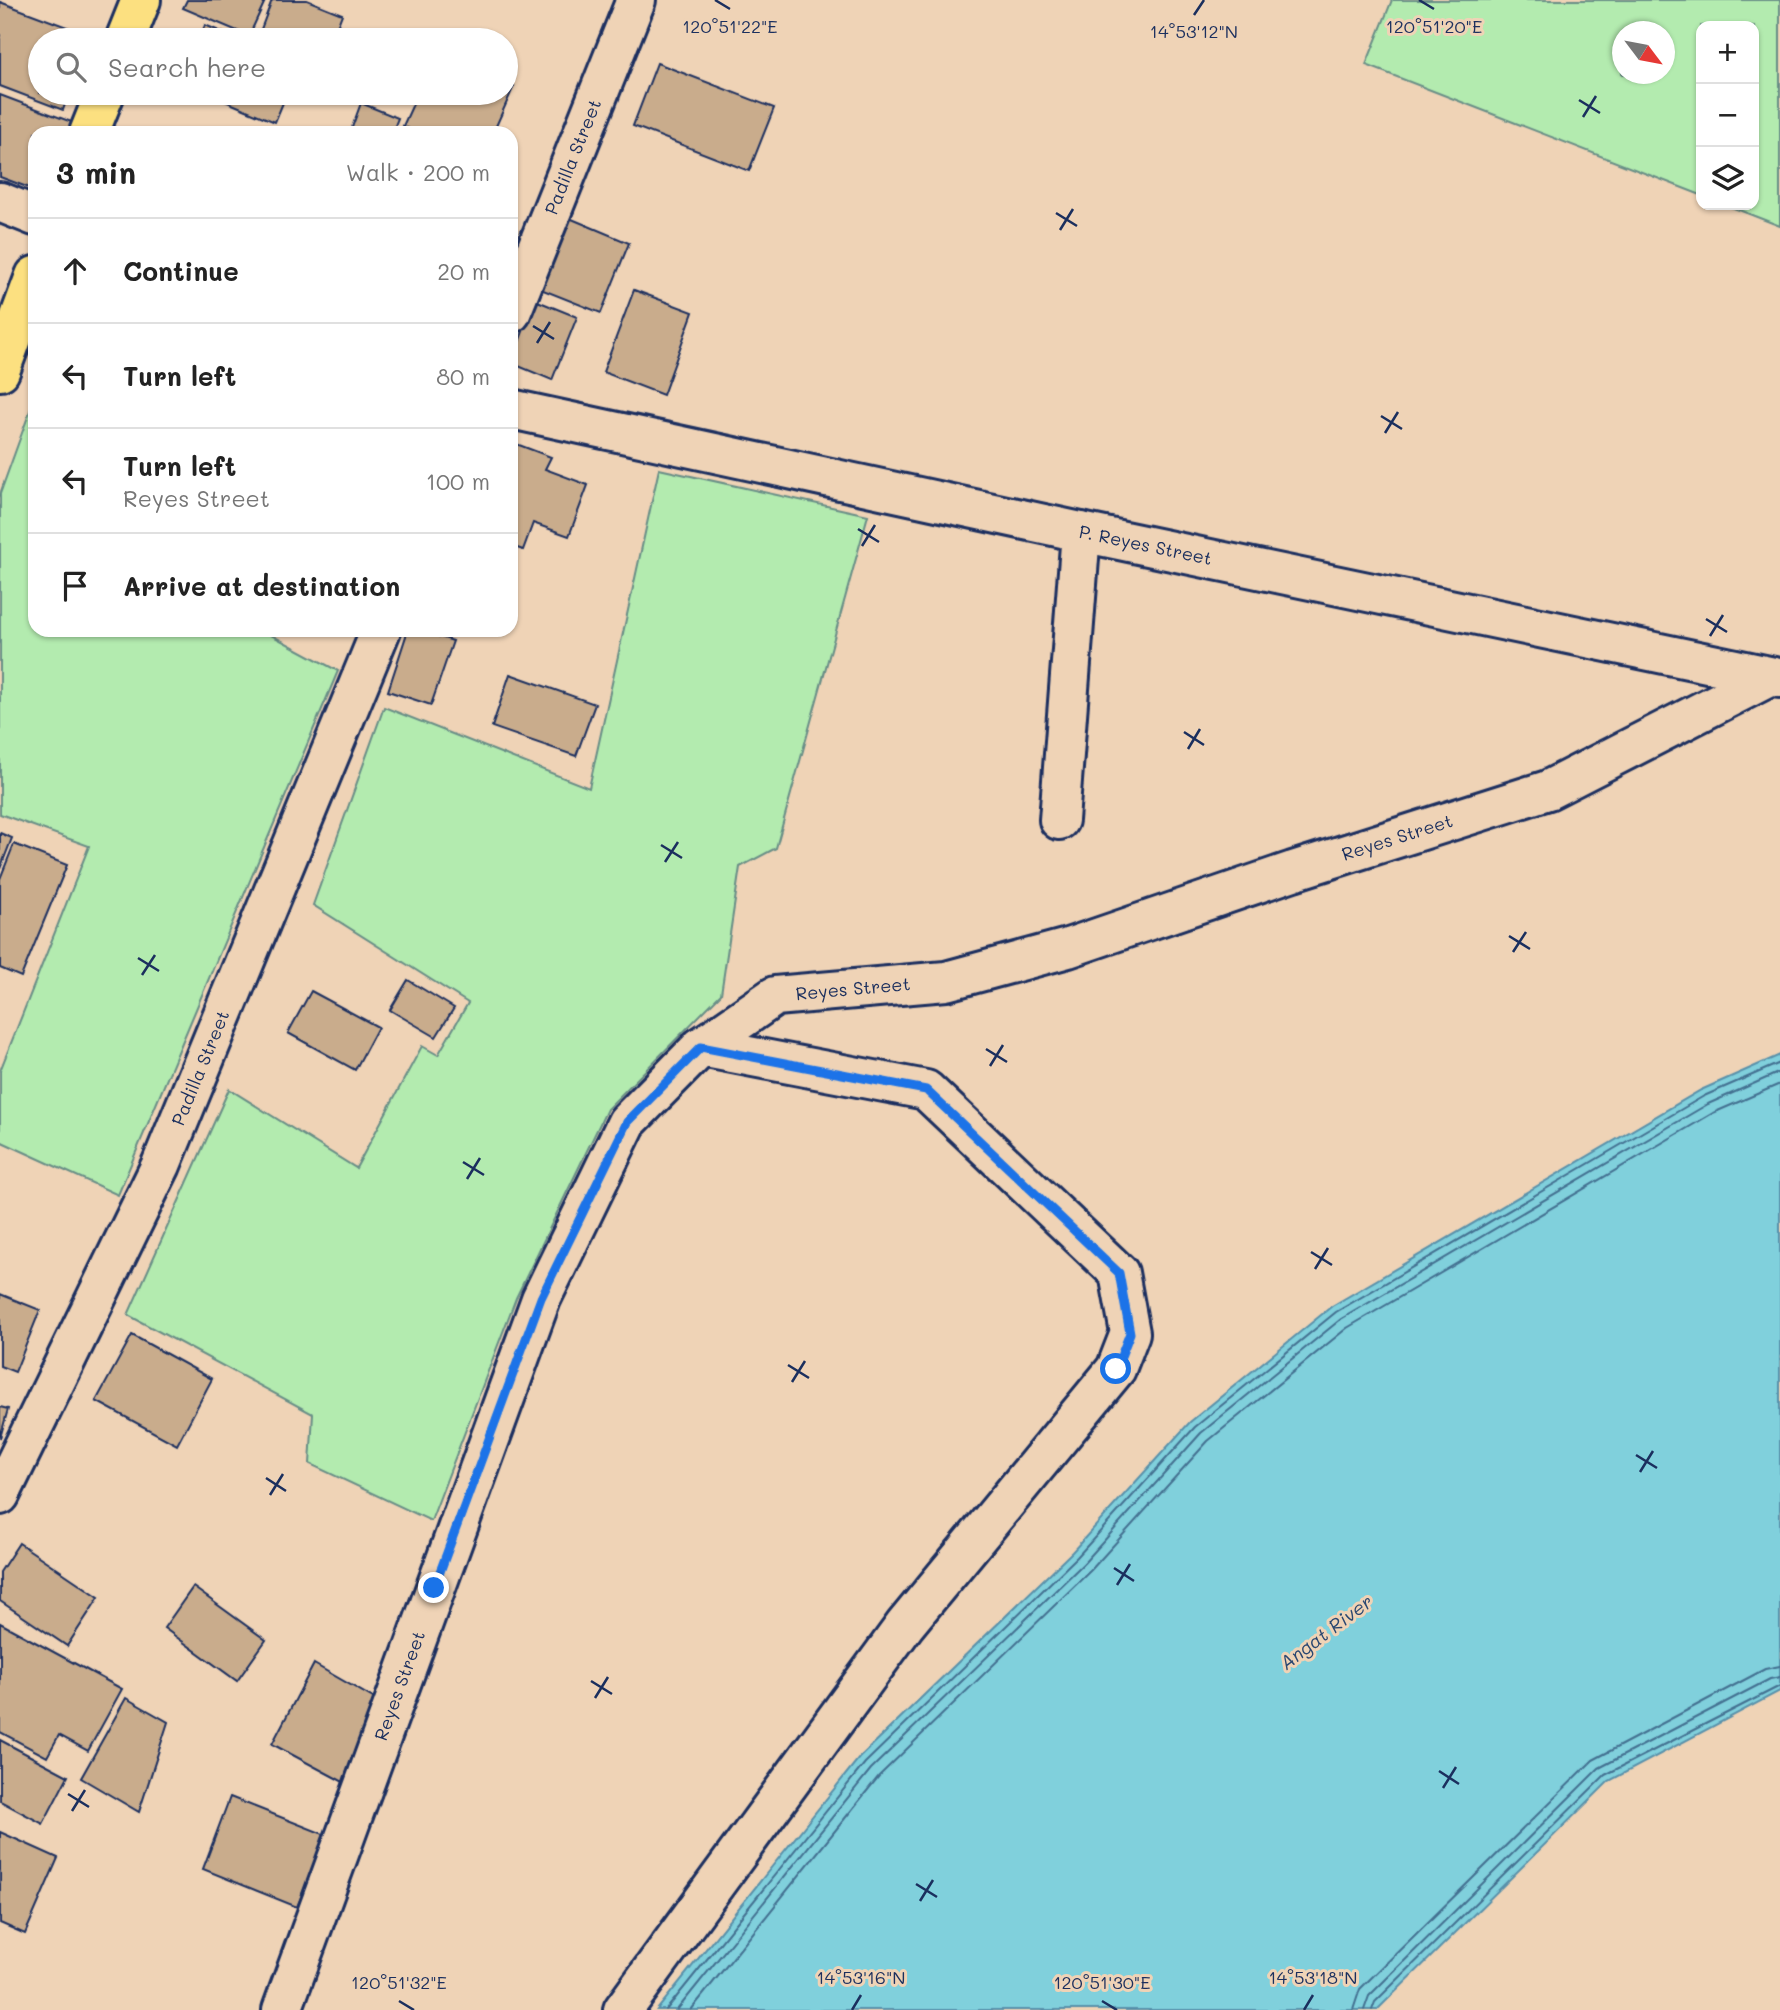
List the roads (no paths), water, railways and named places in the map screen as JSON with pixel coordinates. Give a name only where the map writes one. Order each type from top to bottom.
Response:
[{"type":"main road","points":[[130,28],[141,0]]},
{"type":"main road","points":[[92,126],[100,105]]},
{"type":"main road","points":[[0,371],[28,295]]},
{"type":"street","name":"Padilla Street","points":[[518,295],[636,0]]},
{"type":"street","points":[[0,202],[28,213]]},
{"type":"street","name":"P. Reyes Street","points":[[518,411],[1080,532],[1774,677]]},
{"type":"street","points":[[1059,820],[1080,532]]},
{"type":"street","name":"Padilla Street","points":[[0,1495],[161,1165],[378,637]]},
{"type":"street","name":"Reyes Street","points":[[282,2010],[541,1298],[627,1122],[701,1047],[775,996],[946,981],[1031,958],[1548,790],[1774,677]]},
{"type":"street","points":[[623,2010],[905,1625],[1116,1369],[1130,1333],[1119,1273],[926,1090],[701,1047]]},
{"type":"water","name":"Angat River","points":[[1780,1055],[1780,1691],[1609,1781],[1377,2010],[657,2010],[859,1758],[1072,1552],[1190,1422],[1332,1306],[1701,1090]]}]
